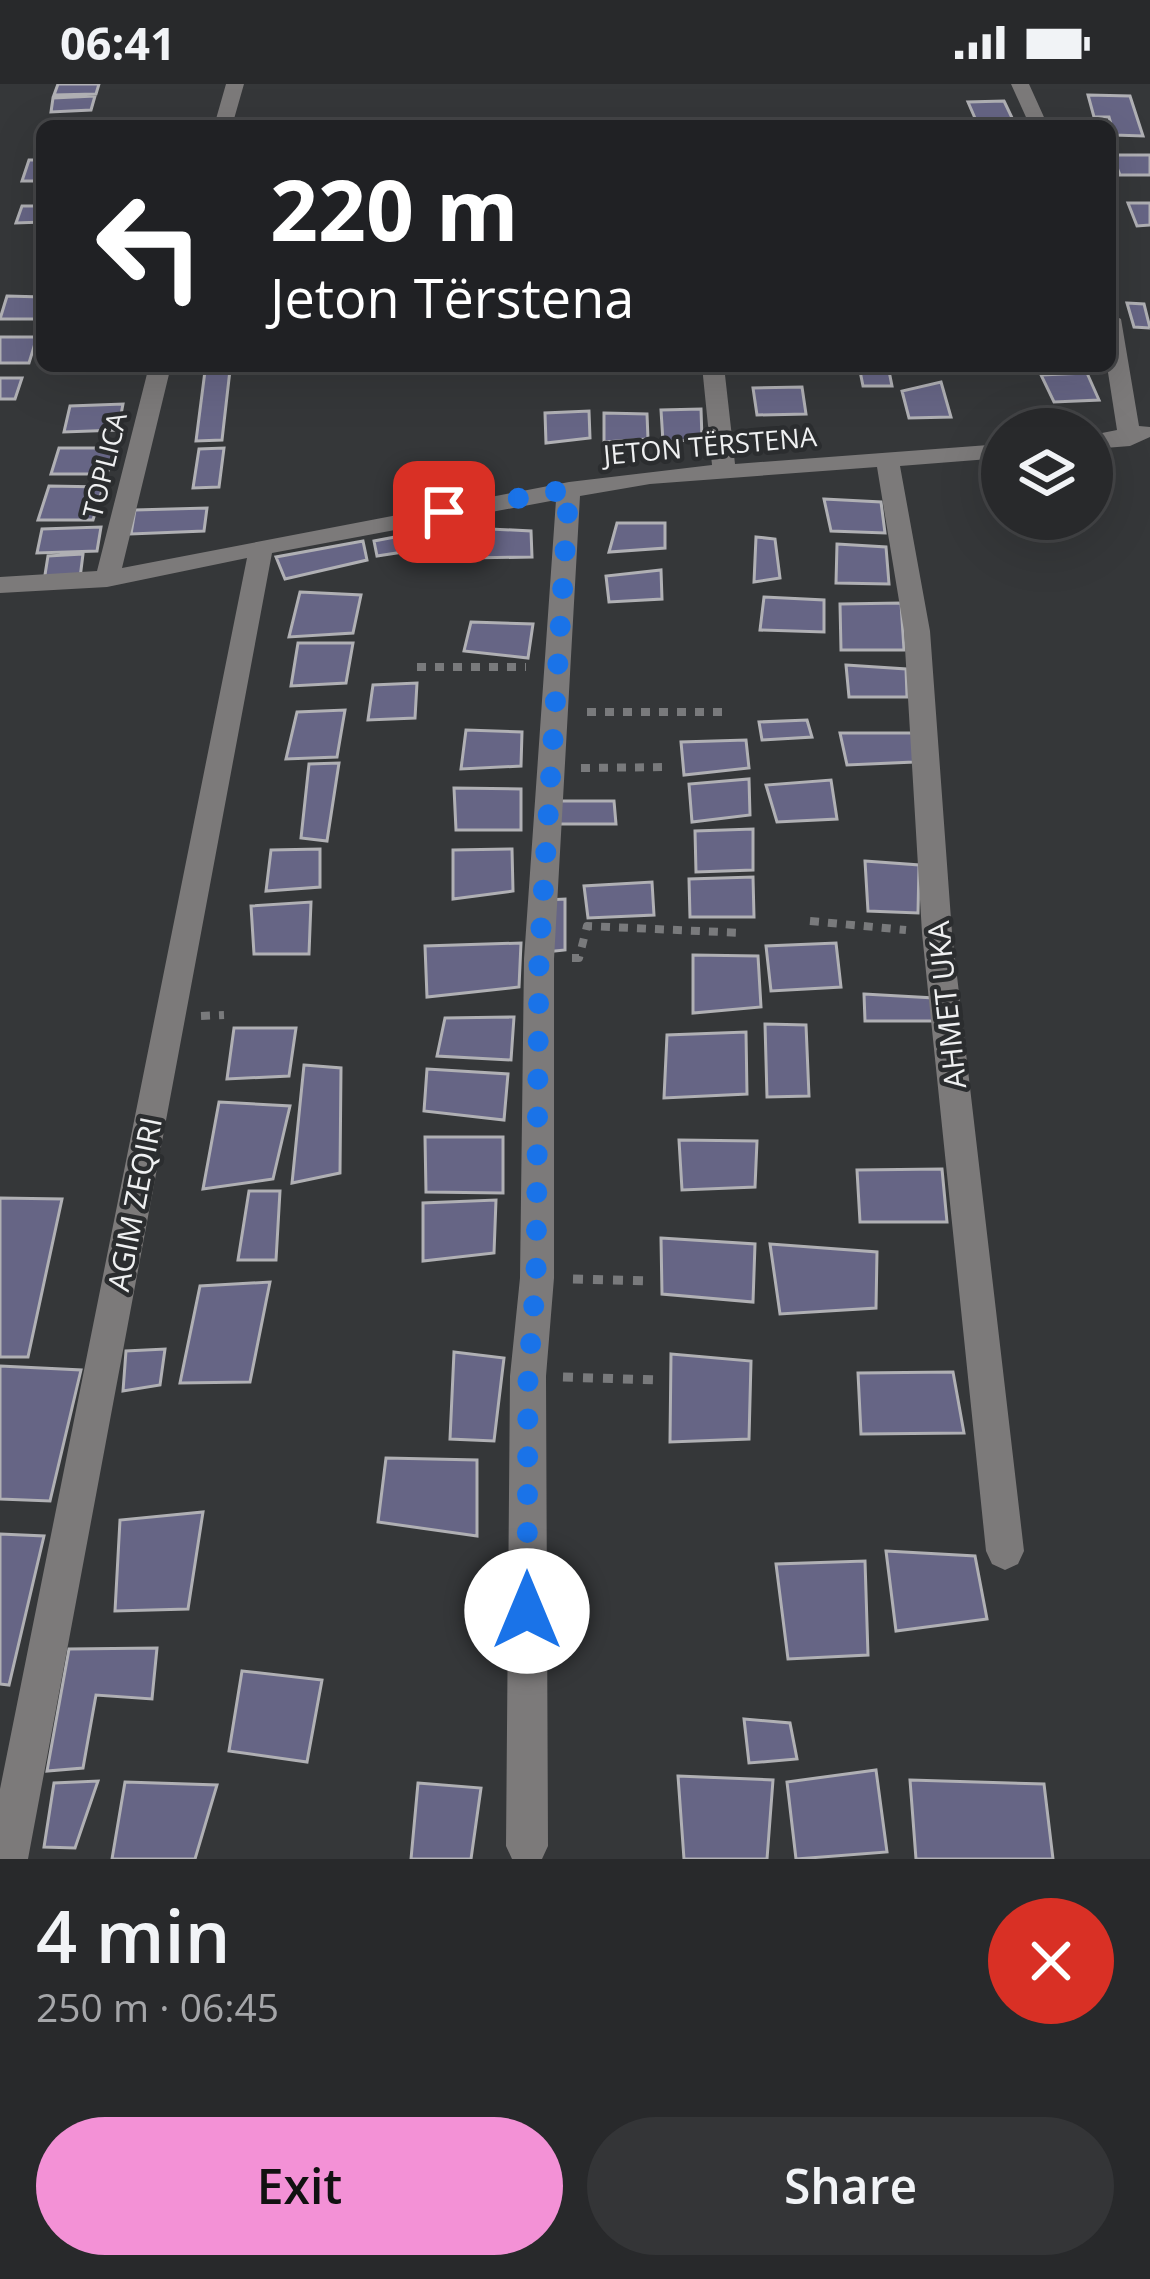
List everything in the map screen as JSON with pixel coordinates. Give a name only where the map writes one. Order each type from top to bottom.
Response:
[{"type":"street","points":[[225,120],[235,84]]},
{"type":"street","points":[[1020,84],[1036,120]]},
{"type":"street","points":[[1116,342],[1140,434]]},
{"type":"street","name":"TOPLICA","points":[[106,579],[158,372]]},
{"type":"street","points":[[714,372],[724,472]]},
{"type":"street","name":"JETON TËRSTENA","points":[[0,585],[106,579],[569,489],[981,453]]},
{"type":"street","name":"AHMET UKA","points":[[887,460],[917,631],[938,932],[1005,1551]]},
{"type":"street","points":[[527,1846],[528,1376],[536,1278],[539,959],[569,489]]},
{"type":"street","name":"AGIM ZEQIRI","points":[[7,1859],[261,548]]},
{"type":"path","points":[[417,668],[558,666]]},
{"type":"path","points":[[555,712],[723,712]]},
{"type":"path","points":[[551,768],[670,767]]},
{"type":"path","points":[[810,921],[938,932]]},
{"type":"path","points":[[539,959],[579,958],[587,926],[743,934]]},
{"type":"path","points":[[536,1278],[649,1281]]},
{"type":"path","points":[[528,1376],[657,1380]]},
{"type":"building","points":[[58,84],[99,84],[96,94],[54,95]]},
{"type":"building","points":[[1088,95],[1130,96],[1143,136],[1116,135],[1116,120],[1094,117]]},
{"type":"building","points":[[95,96],[91,110],[51,112],[53,98]]},
{"type":"building","points":[[1004,101],[1013,120],[976,120],[968,102]]},
{"type":"building","points":[[1116,155],[1150,155],[1150,175],[1120,175]]},
{"type":"building","points":[[29,160],[36,160],[36,181],[22,181]]},
{"type":"building","points":[[1128,203],[1150,203],[1150,225],[1137,226]]},
{"type":"building","points":[[22,206],[36,206],[36,222],[16,223]]},
{"type":"building","points":[[7,296],[36,297],[36,319],[0,319]]},
{"type":"building","points":[[1127,303],[1144,304],[1150,328],[1134,327]]},
{"type":"building","points":[[0,337],[36,337],[29,363],[0,363]]},
{"type":"building","points":[[205,372],[230,372],[222,440],[196,441]]},
{"type":"building","points":[[860,372],[889,372],[892,386],[863,386]]},
{"type":"building","points":[[1087,373],[1099,400],[1054,402],[1041,375]]},
{"type":"building","points":[[0,378],[22,378],[15,399],[0,399]]},
{"type":"building","points":[[941,382],[951,417],[909,418],[902,391]]},
{"type":"building","points":[[802,387],[806,414],[757,415],[753,388]]},
{"type":"building","points":[[123,404],[118,430],[64,432],[70,406]]},
{"type":"building","points":[[701,409],[702,439],[663,442],[661,410]]},
{"type":"building","points":[[589,411],[590,438],[546,443],[545,413]]},
{"type":"building","points":[[604,413],[647,414],[648,439],[604,442]]},
{"type":"building","points":[[59,448],[115,448],[107,474],[51,474]]},
{"type":"building","points":[[224,448],[219,487],[193,488],[199,449]]},
{"type":"building","points":[[49,486],[103,487],[93,520],[38,520]]},
{"type":"building","points":[[824,499],[881,502],[885,533],[831,531]]},
{"type":"building","points":[[207,508],[204,531],[131,534],[135,510]]},
{"type":"building","points":[[617,523],[665,523],[665,548],[609,552]]},
{"type":"building","points":[[101,527],[97,551],[37,553],[42,529]]},
{"type":"building","points":[[470,528],[531,531],[532,557],[468,558]]},
{"type":"building","points":[[437,529],[442,546],[377,556],[374,541]]},
{"type":"building","points":[[756,537],[775,539],[780,578],[754,582]]},
{"type":"building","points":[[363,541],[367,560],[285,579],[276,557]]},
{"type":"building","points":[[837,544],[886,547],[889,584],[836,583]]},
{"type":"building","points":[[83,554],[80,578],[44,581],[48,556]]},
{"type":"building","points":[[661,570],[662,599],[609,602],[606,576]]},
{"type":"building","points":[[300,592],[361,595],[353,633],[289,637]]},
{"type":"building","points":[[764,597],[824,600],[824,632],[760,630]]},
{"type":"building","points":[[901,603],[904,650],[841,650],[840,604]]},
{"type":"building","points":[[471,622],[533,624],[528,658],[464,651]]},
{"type":"building","points":[[298,643],[353,643],[346,683],[291,686]]},
{"type":"building","points":[[846,665],[906,669],[907,697],[849,697]]},
{"type":"building","points":[[417,683],[415,718],[368,720],[373,685]]},
{"type":"building","points":[[345,710],[337,757],[286,759],[297,712]]},
{"type":"building","points":[[807,720],[812,737],[762,740],[759,722]]},
{"type":"building","points":[[466,730],[522,732],[521,766],[461,769]]},
{"type":"building","points":[[840,733],[915,733],[914,762],[847,765]]},
{"type":"building","points":[[746,740],[749,768],[684,775],[681,742]]},
{"type":"building","points":[[339,763],[327,841],[301,838],[309,764]]},
{"type":"building","points":[[749,779],[750,815],[692,822],[689,784]]},
{"type":"building","points":[[831,780],[837,819],[777,822],[766,785]]},
{"type":"building","points":[[454,788],[521,789],[521,830],[456,830]]},
{"type":"building","points":[[559,801],[614,801],[616,824],[559,824]]},
{"type":"building","points":[[753,829],[753,870],[696,872],[695,831]]},
{"type":"building","points":[[320,849],[320,887],[266,891],[271,850]]},
{"type":"building","points":[[512,849],[513,891],[453,899],[453,850]]},
{"type":"building","points":[[865,861],[919,865],[918,913],[868,911]]},
{"type":"building","points":[[753,877],[754,917],[690,917],[689,879]]},
{"type":"building","points":[[652,882],[654,915],[588,918],[584,886]]},
{"type":"building","points":[[565,899],[565,950],[545,952],[547,900]]},
{"type":"building","points":[[311,902],[309,954],[254,954],[251,906]]},
{"type":"building","points":[[521,943],[519,987],[427,997],[425,946]]},
{"type":"building","points":[[836,943],[841,987],[771,991],[766,946]]},
{"type":"building","points":[[693,955],[758,956],[761,1007],[693,1013]]},
{"type":"building","points":[[864,994],[934,998],[935,1021],[865,1021]]},
{"type":"building","points":[[514,1017],[511,1060],[437,1056],[445,1018]]},
{"type":"building","points":[[765,1024],[806,1025],[809,1096],[767,1097]]},
{"type":"building","points":[[234,1028],[296,1028],[289,1076],[227,1079]]},
{"type":"building","points":[[746,1032],[747,1094],[664,1098],[667,1035]]},
{"type":"building","points":[[304,1065],[341,1068],[340,1173],[292,1183]]},
{"type":"building","points":[[427,1069],[508,1074],[504,1120],[424,1111]]},
{"type":"building","points":[[219,1102],[290,1106],[273,1179],[203,1189]]},
{"type":"building","points":[[425,1137],[503,1137],[503,1193],[426,1192]]},
{"type":"building","points":[[679,1140],[757,1141],[755,1187],[682,1190]]},
{"type":"building","points":[[942,1169],[947,1222],[860,1222],[857,1170]]},
{"type":"building","points":[[249,1191],[280,1191],[276,1260],[238,1260]]},
{"type":"building","points":[[0,1198],[62,1199],[28,1357],[0,1357]]},
{"type":"building","points":[[496,1200],[494,1253],[423,1261],[423,1203]]},
{"type":"building","points":[[661,1238],[755,1244],[753,1302],[662,1294]]},
{"type":"building","points":[[770,1244],[877,1252],[876,1308],[780,1314]]},
{"type":"building","points":[[270,1282],[250,1382],[180,1383],[200,1286]]},
{"type":"building","points":[[165,1349],[160,1385],[123,1391],[126,1351]]},
{"type":"building","points":[[454,1352],[504,1358],[494,1441],[450,1439]]},
{"type":"building","points":[[671,1354],[751,1361],[749,1439],[670,1442]]},
{"type":"building","points":[[0,1366],[81,1370],[50,1501],[0,1499]]},
{"type":"building","points":[[953,1372],[964,1433],[861,1434],[858,1373]]},
{"type":"building","points":[[386,1458],[477,1460],[477,1536],[378,1522]]},
{"type":"building","points":[[203,1512],[188,1609],[115,1611],[120,1520]]},
{"type":"building","points":[[0,1534],[44,1536],[9,1685],[0,1684]]},
{"type":"building","points":[[886,1551],[975,1556],[987,1619],[896,1631]]},
{"type":"building","points":[[865,1561],[868,1655],[788,1659],[776,1564]]},
{"type":"building","points":[[157,1648],[152,1699],[96,1695],[83,1768],[47,1771],[69,1649]]},
{"type":"building","points":[[242,1671],[322,1680],[307,1762],[229,1751]]},
{"type":"building","points":[[744,1719],[790,1723],[797,1759],[749,1763]]},
{"type":"building","points":[[876,1770],[887,1852],[796,1859],[787,1782]]},
{"type":"building","points":[[678,1776],[773,1780],[767,1859],[684,1859]]},
{"type":"building","points":[[910,1780],[1044,1784],[1053,1859],[916,1859]]},
{"type":"building","points":[[98,1781],[75,1848],[44,1847],[54,1783]]},
{"type":"building","points":[[125,1782],[217,1785],[195,1859],[112,1859]]},
{"type":"building","points":[[418,1783],[481,1788],[471,1859],[411,1859]]},
{"type":"route","points":[[444,512],[569,489],[539,959],[527,1611]]}]
